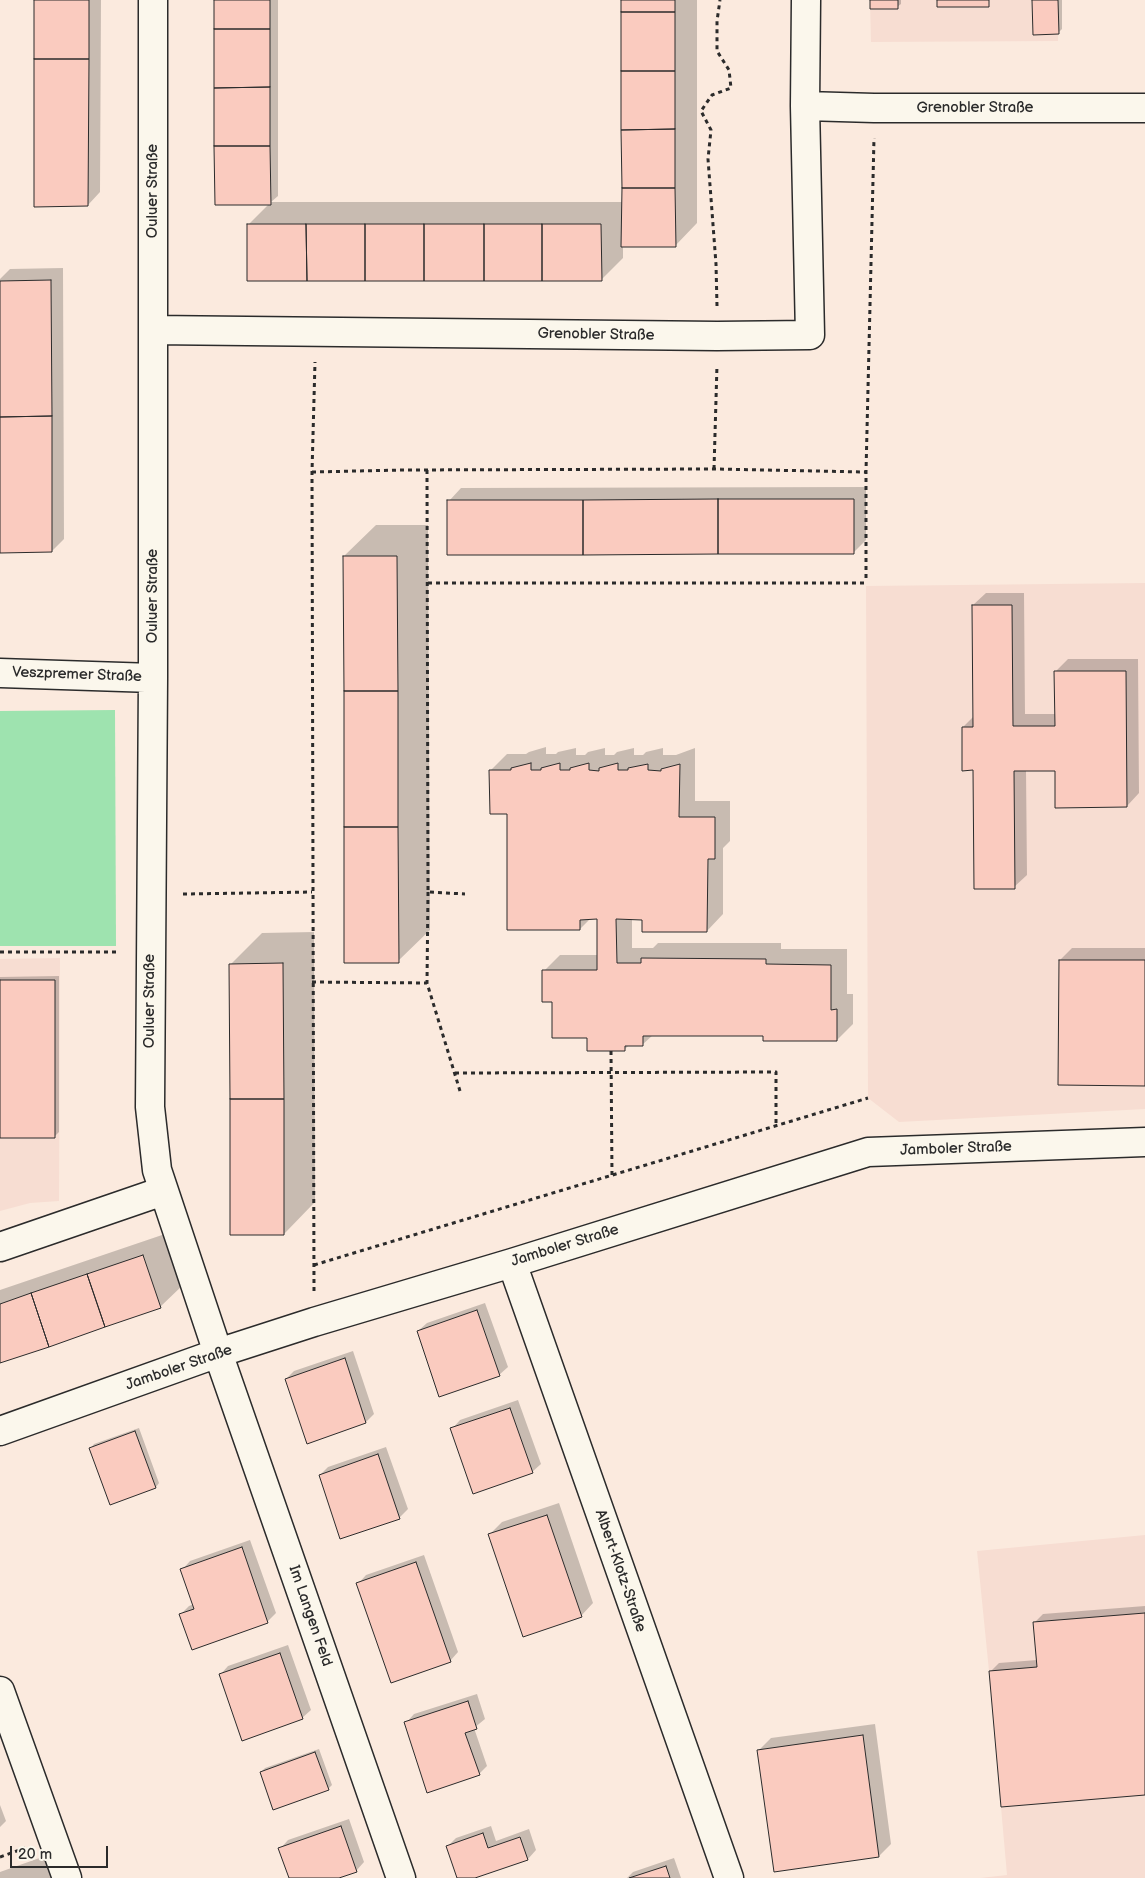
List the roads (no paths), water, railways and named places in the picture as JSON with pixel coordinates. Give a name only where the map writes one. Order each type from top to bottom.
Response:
[{"type":"street","name":"Ouluer Straße","points":[[153,0],[153,678],[150,1107],[157,1170],[218,1353]]},
{"type":"street","name":"Grenobler Straße","points":[[153,330],[717,336],[810,335],[805,106],[806,0]]},
{"type":"street","name":"Grenobler Straße","points":[[805,106],[874,108],[1145,108]]},
{"type":"street","name":"Veszpremer Straße","points":[[0,673],[153,678]]},
{"type":"street","name":"Jamboler Straße","points":[[0,1431],[218,1353],[314,1322],[512,1263],[868,1152],[1145,1142]]},
{"type":"street","points":[[0,1247],[163,1191]]},
{"type":"street","name":"Albert-Klotz-Straße","points":[[512,1263],[729,1878]]},
{"type":"street","name":"Im Langen Feld","points":[[218,1353],[402,1878]]},
{"type":"street","points":[[0,1691],[66,1878]]}]
